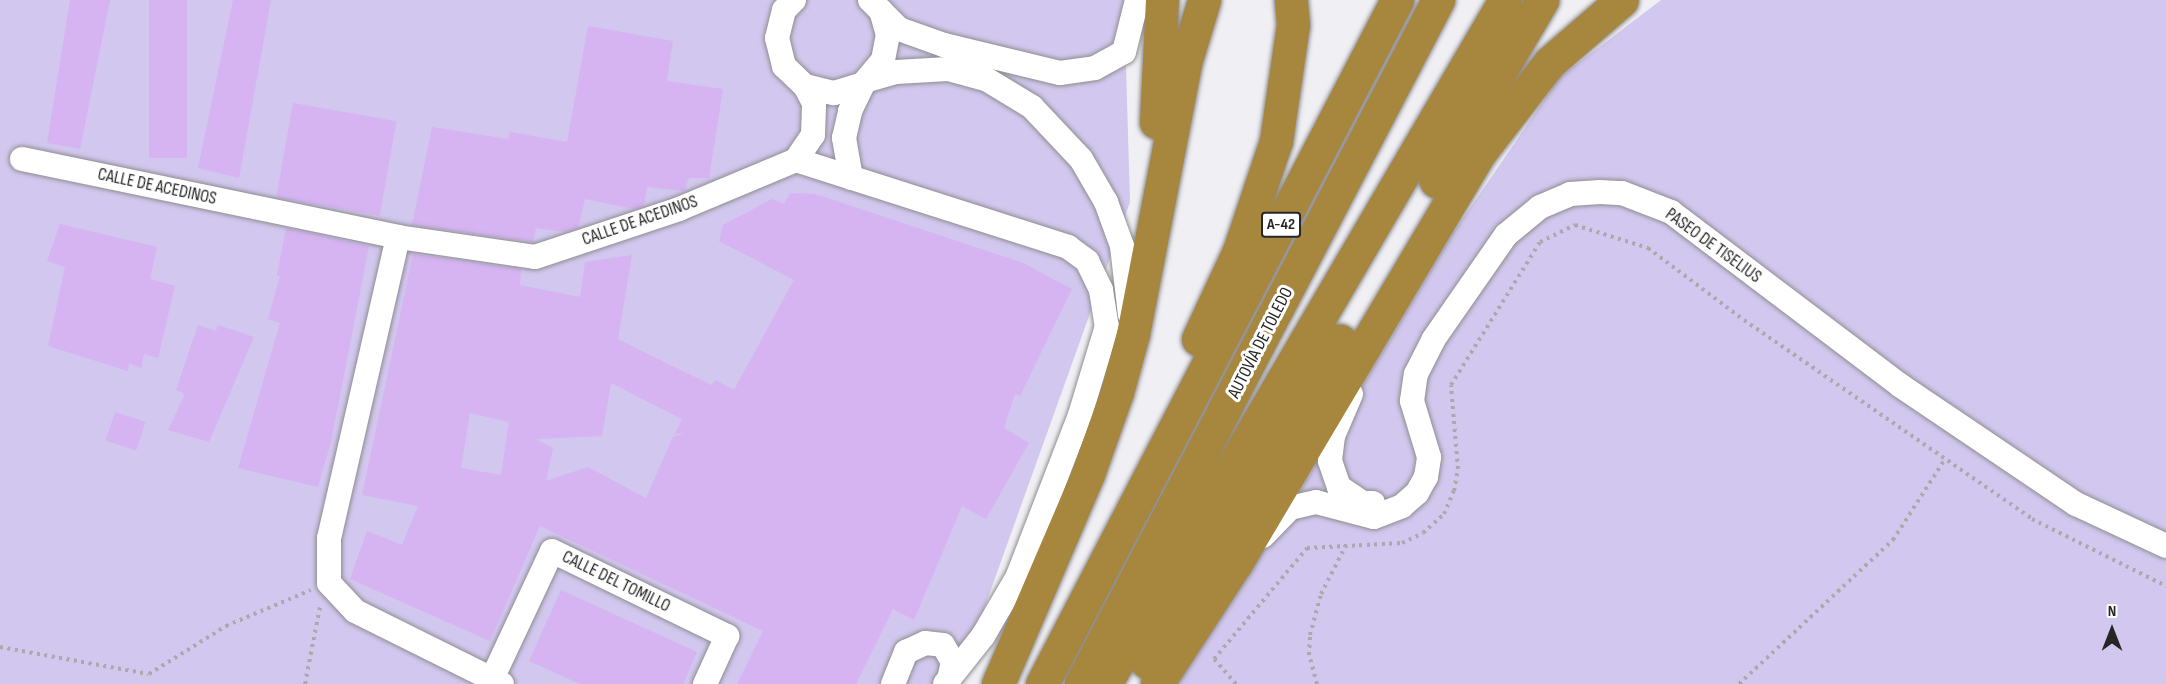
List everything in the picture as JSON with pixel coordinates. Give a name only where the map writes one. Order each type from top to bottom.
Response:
[{"type":"highway","points":[[1150,240],[1162,0]]},
{"type":"highway","points":[[998,684],[1088,474],[1133,334],[1185,63],[1204,0]]},
{"type":"highway","points":[[1276,141],[1293,25],[1291,0]]},
{"type":"highway","points":[[1163,448],[1201,329],[1239,251],[1276,141],[1306,0]]},
{"type":"highway","name":"AUTOVÍA DE TOLEDO","points":[[1042,684],[1397,0]]},
{"type":"highway","name":"AUTOVÍA DE TOLEDO","points":[[1082,684],[1438,0]]},
{"type":"highway","points":[[1104,684],[1505,0]]},
{"type":"highway","points":[[1134,684],[1542,0]]},
{"type":"highway","points":[[1157,684],[1236,563],[1478,155],[1550,63],[1622,0]]},
{"type":"highway","points":[[1104,684],[1166,550],[1232,426],[1240,384]]},
{"type":"street","points":[[794,0],[784,10],[777,38],[784,66],[806,86],[814,103],[813,135],[795,160],[1068,247],[1087,261],[1101,290],[1107,326],[1080,415],[1022,565],[982,636],[947,682]]},
{"type":"street","points":[[875,5],[899,28],[944,45],[1060,73],[1095,68],[1124,52],[1137,0]]},
{"type":"street","points":[[851,178],[844,138],[849,111],[865,82],[883,60],[888,35],[875,5]]},
{"type":"street","points":[[806,86],[834,93],[896,72],[948,69],[986,79],[1032,107],[1081,159],[1106,202],[1122,246],[1133,334]]},
{"type":"street","name":"CALLE DE ACEDINOS","points":[[22,159],[398,237],[535,257],[679,209],[795,160]]},
{"type":"street","name":"PASEO DE TISELIUS","points":[[1402,506],[1417,493],[1426,477],[1429,457],[1412,401],[1416,374],[1433,340],[1506,235],[1540,207],[1570,194],[1622,192],[1671,212],[1901,386],[2076,504],[2166,546]]},
{"type":"street","points":[[398,237],[329,538],[329,584],[355,612],[497,682]]},
{"type":"street","points":[[1394,294],[1333,436],[1330,461],[1339,487],[1363,502],[1402,506]]},
{"type":"street","points":[[1236,563],[1290,508],[1316,502],[1374,517],[1402,506]]},
{"type":"street","name":"CALLE DEL TOMILLO","points":[[497,682],[552,551],[727,636],[705,684]]},
{"type":"street","points":[[893,684],[906,652],[925,643],[943,645],[953,662],[947,682]]},
{"type":"path","points":[[1458,462],[1450,385],[1540,242],[1575,225],[1648,248],[2032,519],[2166,586]]},
{"type":"path","points":[[1738,684],[1893,540],[1945,459]]},
{"type":"path","points":[[1236,684],[1214,659],[1307,548],[1346,545],[1321,594],[1310,635],[1309,655],[1317,684]]},
{"type":"path","points":[[0,647],[149,674],[226,626],[271,604],[329,584]]},
{"type":"path","points":[[305,684],[316,620],[329,584]]},
{"type":"shaded area","points":[[0,0],[1124,0],[1130,202],[957,684],[0,684]]},
{"type":"shaded area","points":[[1661,0],[2166,0],[2166,684],[1172,684],[1229,596],[1270,542],[1453,233],[1560,77]]},
{"type":"building","points":[[70,0],[110,0],[80,149],[47,143]]},
{"type":"building","points":[[149,0],[187,0],[187,158],[149,158]]},
{"type":"building","points":[[233,0],[271,0],[239,178],[198,168]]},
{"type":"building","points":[[588,26],[673,41],[667,81],[723,89],[709,178],[689,178],[684,191],[647,187],[644,206],[634,209],[585,199],[578,228],[566,232],[536,228],[533,242],[412,225],[432,127],[508,139],[510,132],[567,142]]},
{"type":"building","points":[[293,103],[396,121],[380,216],[276,198]]},
{"type":"building","points":[[790,193],[815,194],[1023,263],[1072,289],[1020,396],[1015,394],[1004,428],[1029,443],[986,519],[962,506],[914,620],[893,609],[856,684],[737,684],[763,631],[540,526],[490,641],[350,579],[367,531],[402,545],[418,506],[362,495],[413,254],[521,269],[520,285],[580,297],[585,262],[632,255],[618,339],[711,385],[716,380],[734,390],[794,280],[719,241],[723,225],[772,199],[784,204]],"holes":[[[611,383],[682,419],[675,434],[685,433],[673,437],[646,498],[588,467],[546,481],[553,448],[536,439],[602,436]],[[470,413],[509,422],[501,475],[461,468]]]},
{"type":"building","points":[[60,224],[157,247],[150,279],[175,286],[158,358],[144,354],[141,368],[129,363],[128,371],[48,346],[65,267],[47,261]]},
{"type":"building","points":[[286,228],[369,246],[331,442],[318,487],[238,468],[280,323],[268,319],[280,276],[277,275]]},
{"type":"building","points":[[198,325],[216,331],[218,325],[254,337],[209,442],[168,430],[185,394],[176,390]]},
{"type":"building","points":[[115,412],[145,422],[136,450],[106,441]]},
{"type":"building","points":[[561,590],[697,652],[683,684],[580,684],[529,661]]}]
